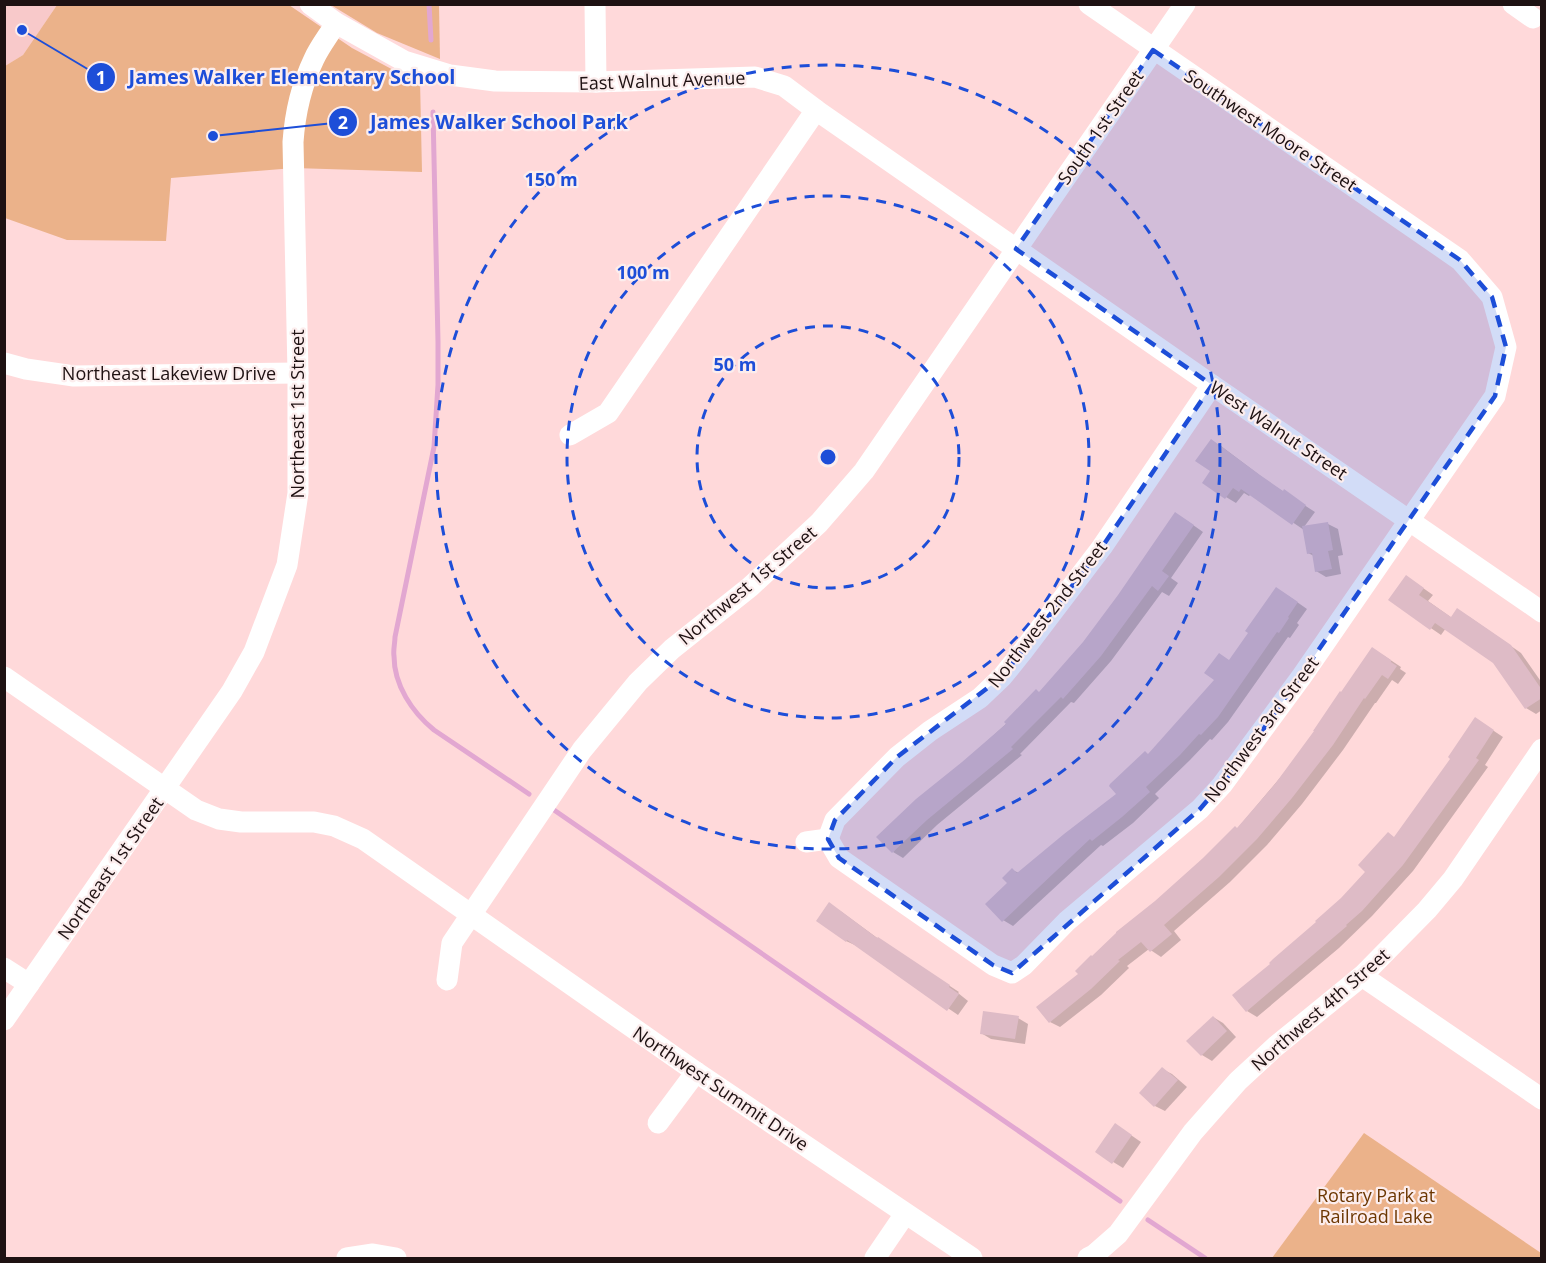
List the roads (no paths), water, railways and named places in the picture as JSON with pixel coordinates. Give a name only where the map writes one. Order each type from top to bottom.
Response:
[{"type":"street","name":"East Walnut Avenue","points":[[310,4],[404,62],[450,75],[495,81],[596,82],[755,77],[784,86],[1016,249]]},
{"type":"street","points":[[595,4],[596,82]]},
{"type":"street","name":"Southwest Moore Street","points":[[1089,4],[1460,260],[1492,297],[1506,347],[1495,396],[1411,520]]},
{"type":"street","name":"South 1st Street","points":[[1016,249],[1185,4]]},
{"type":"street","points":[[1513,4],[1533,18]]},
{"type":"street","name":"Northeast 1st Street","points":[[4,1020],[232,691],[254,652],[287,565],[298,493],[293,142],[295,119],[300,93],[314,58],[336,22]]},
{"type":"street","points":[[570,435],[608,413],[816,110]]},
{"type":"street","name":"West Walnut Street","points":[[1016,249],[1542,612]]},
{"type":"street","name":"Northwest 1st Street","points":[[447,980],[452,943],[582,750],[638,682],[672,649],[750,587],[819,523],[864,471],[1016,249]]},
{"type":"street","name":"Northeast Lakeview Drive","points":[[4,363],[26,369],[74,376],[298,373]]},
{"type":"street","name":"Northwest 2nd Street","points":[[828,840],[835,820],[897,757],[930,731],[980,698],[1002,677],[1102,547],[1212,385]]},
{"type":"street","name":"Northwest 3rd Street","points":[[828,840],[839,858],[993,965],[1012,973],[1024,966],[1067,921],[1200,809],[1221,785],[1302,676],[1411,520]]},
{"type":"street","name":"Northwest Summit Drive","points":[[4,677],[196,810],[219,819],[241,822],[314,822],[334,826],[363,839],[696,1072],[972,1258]]},
{"type":"street","name":"Northwest 4th Street","points":[[1088,1258],[1118,1234],[1193,1132],[1238,1081],[1276,1046],[1362,976],[1427,910],[1453,879],[1542,749]]},
{"type":"street","points":[[806,842],[828,840]]},
{"type":"street","points":[[4,968],[29,984]]},
{"type":"street","points":[[1362,976],[1542,1100]]},
{"type":"street","points":[[658,1123],[696,1072]]},
{"type":"street","points":[[875,1258],[905,1214]]},
{"type":"street","points":[[347,1258],[373,1254],[396,1258]]},
{"type":"waterway","points":[[429,4],[431,40]]},
{"type":"waterway","points":[[433,112],[438,342],[434,447],[395,637],[395,667],[406,697],[426,723],[529,794]]},
{"type":"waterway","points":[[554,810],[1120,1201]]},
{"type":"waterway","points":[[1148,1220],[1205,1258]]},
{"type":"place","name":"James Walker Elementary School","points":[[22,30]]},
{"type":"place","name":"James Walker School Park","points":[[213,136]]},
{"type":"park label","name":"Rotary Park at Railroad Lake","points":[[1376,1205]]}]
